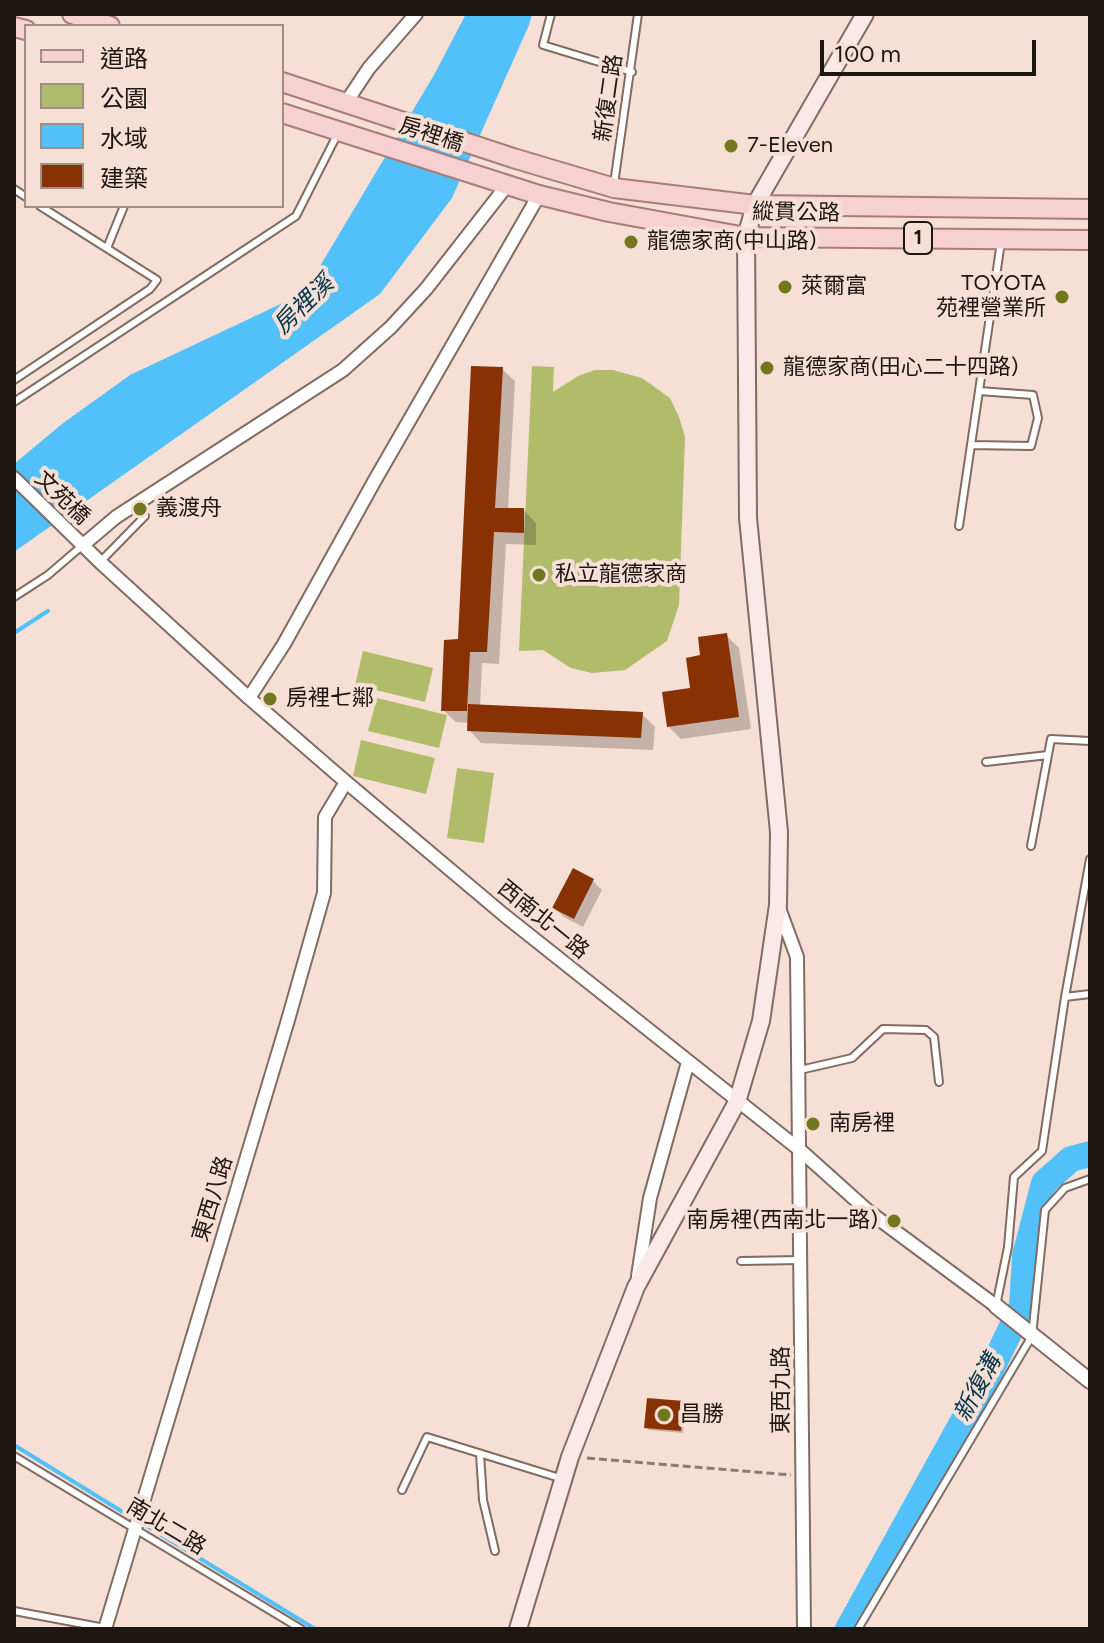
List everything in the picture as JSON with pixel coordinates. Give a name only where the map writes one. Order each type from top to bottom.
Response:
[{"type":"main road","points":[[72,14],[104,24]]},
{"type":"main road","points":[[518,1629],[570,1457],[636,1287],[737,1102],[761,1021],[778,905],[779,832],[748,518],[746,237],[755,205],[865,14]]},
{"type":"main road","name":"1","points":[[284,83],[345,104]]},
{"type":"main road","name":"房裡橋","points":[[345,104],[513,158]]},
{"type":"main road","name":"1","points":[[284,114],[340,131]]},
{"type":"main road","name":"房裡橋","points":[[340,131],[508,184]]},
{"type":"main road","name":"縱貫公路","points":[[513,158],[614,188],[755,205],[1090,209]]},
{"type":"main road","name":"縱貫公路","points":[[508,184],[609,212],[746,237],[1090,240]]},
{"type":"street","points":[[345,104],[369,68],[416,14]]},
{"type":"street","points":[[83,545],[116,517],[343,370],[391,327],[426,289],[508,184]]},
{"type":"street","points":[[249,698],[284,644],[539,195]]},
{"type":"street","name":"文苑橋","points":[[14,478],[83,545]]},
{"type":"street","name":"西南北一路","points":[[83,545],[249,698],[504,915],[800,1150],[868,1211],[996,1306]]},
{"type":"street","name":"東西八路","points":[[105,1629],[324,893],[325,817],[346,782]]},
{"type":"street","name":"東西九路","points":[[778,905],[797,957],[804,1629]]},
{"type":"street","points":[[636,1287],[650,1198],[688,1062]]},
{"type":"street","points":[[996,1306],[1090,1381]]},
{"type":"lane","points":[[551,14],[543,45],[632,72]]},
{"type":"lane","name":"新復二路","points":[[614,188],[638,14]]},
{"type":"lane","points":[[14,402],[296,216],[340,131]]},
{"type":"lane","points":[[14,380],[150,289],[157,280],[43,208]]},
{"type":"lane","points":[[107,248],[123,208]]},
{"type":"lane","points":[[959,526],[1002,238]]},
{"type":"lane","points":[[971,445],[1031,446],[1038,418],[1033,395],[979,391]]},
{"type":"lane","points":[[100,562],[145,516]]},
{"type":"lane","points":[[14,597],[48,575],[83,545]]},
{"type":"lane","points":[[1031,846],[1051,739],[1090,741]]},
{"type":"lane","points":[[986,762],[1048,755]]},
{"type":"lane","points":[[996,1306],[1008,1247],[1014,1177],[1042,1151],[1090,859]]},
{"type":"lane","points":[[1065,997],[1090,994]]},
{"type":"lane","points":[[800,1070],[852,1058],[883,1029],[926,1030],[934,1037],[939,1082]]},
{"type":"lane","points":[[858,1629],[1032,1336],[1045,1210],[1065,1188],[1090,1179]]},
{"type":"lane","points":[[741,1261],[801,1260]]},
{"type":"lane","points":[[402,1490],[427,1437],[563,1479]]},
{"type":"lane","points":[[480,1454],[483,1500],[495,1551]]},
{"type":"lane","name":"南北二路","points":[[14,1456],[301,1629]]},
{"type":"lane","points":[[14,1611],[105,1629]]},
{"type":"path","points":[[570,1457],[803,1476]]},
{"type":"green space","points":[[532,366],[554,367],[553,392],[578,376],[595,370],[613,370],[642,378],[670,398],[679,417],[685,437],[679,605],[667,641],[625,670],[592,673],[571,668],[543,650],[519,651]]},
{"type":"green space","points":[[363,651],[433,668],[425,702],[355,685]]},
{"type":"green space","points":[[377,698],[447,715],[439,748],[368,731]]},
{"type":"green space","points":[[361,740],[435,758],[426,794],[353,776]]},
{"type":"green space","points":[[457,768],[494,773],[484,843],[447,838]]},
{"type":"water","name":"房裡溪","points":[[466,14],[532,14],[452,198],[380,294],[14,552],[14,464],[62,424],[130,375],[304,293],[434,75]]},
{"type":"building","points":[[471,366],[503,367],[495,508],[524,508],[524,533],[494,532],[487,652],[470,652],[467,711],[441,711],[444,640],[458,639]]},
{"type":"building","points":[[727,633],[739,717],[667,727],[662,692],[690,688],[686,658],[700,655],[698,637]]},
{"type":"building","points":[[468,704],[643,712],[641,738],[467,731]]},
{"type":"building","points":[[573,868],[594,879],[574,919],[552,908]]},
{"type":"building","name":"昌勝","points":[[647,1398],[684,1401],[681,1431],[644,1428]]},
{"type":"waterway","points":[[14,633],[48,611]]},
{"type":"waterway","name":"新復溝","points":[[848,1629],[989,1374],[1022,1306],[1025,1256],[1044,1183],[1071,1159],[1090,1154]]},
{"type":"waterway","points":[[14,1445],[126,1514]]},
{"type":"waterway","points":[[147,1526],[315,1629]]},
{"type":"place","name":"7-Eleven","points":[[731,146]]},
{"type":"place","name":"龍德家商(中山路)","points":[[631,242]]},
{"type":"place","name":"萊爾富","points":[[785,287]]},
{"type":"place","name":"TOYOTA 苑裡營業所","points":[[1062,297]]},
{"type":"place","name":"龍德家商(田心二十四路)","points":[[767,368]]},
{"type":"place","name":"義渡舟","points":[[140,509]]},
{"type":"place","name":"私立龍德家商","points":[[539,575]]},
{"type":"place","name":"房裡七鄰","points":[[270,699]]},
{"type":"place","name":"南房裡","points":[[813,1124]]},
{"type":"place","name":"南房裡(西南北一路)","points":[[894,1221]]},
{"type":"place","name":"昌勝","points":[[664,1415]]}]
